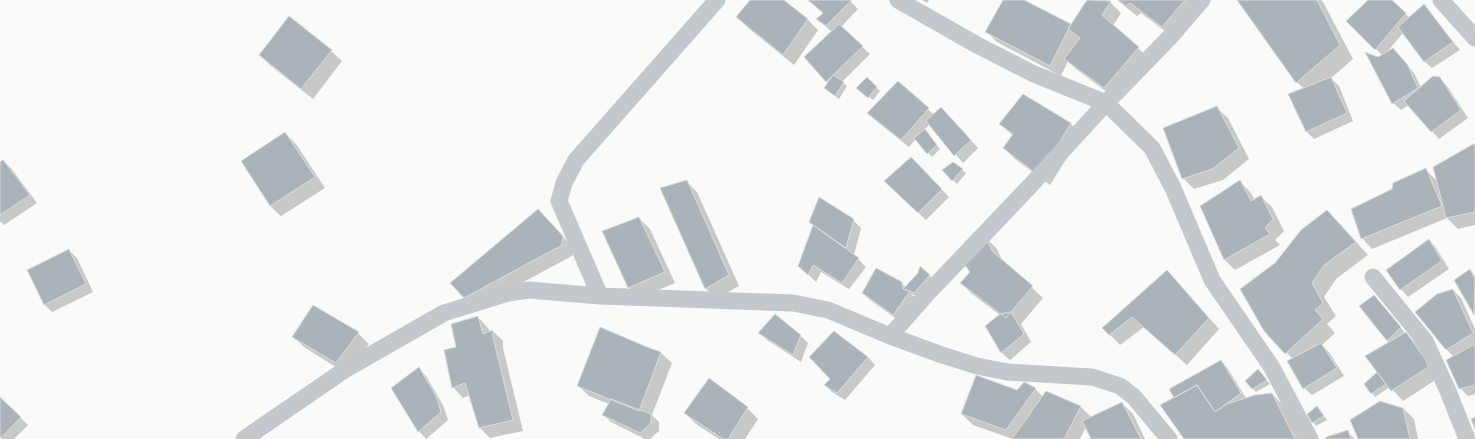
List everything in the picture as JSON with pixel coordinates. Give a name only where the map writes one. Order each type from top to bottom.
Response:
[{"type":"street","points":[[600,296],[558,201],[564,183],[576,160],[717,0]]},
{"type":"street","points":[[898,0],[977,45],[1034,74],[1106,103],[1152,148],[1173,188],[1212,280],[1272,366],[1310,439]]},
{"type":"street","points":[[890,336],[926,294],[1171,36],[1202,0]]},
{"type":"street","points":[[1441,0],[1475,38]]},
{"type":"street","points":[[1373,277],[1425,341],[1448,391],[1467,439]]},
{"type":"street","points":[[244,439],[346,369],[444,313],[508,293],[529,290],[600,296],[793,303],[828,310],[890,336],[977,366],[1007,372],[1092,377],[1120,386],[1134,397],[1169,439]]},
{"type":"building","points":[[750,0],[784,0],[808,19],[783,55],[736,17]]},
{"type":"building","points":[[808,0],[851,1],[826,26],[816,19],[823,13]]},
{"type":"building","points":[[1003,0],[1024,0],[1071,24],[1050,66],[985,32]]},
{"type":"building","points":[[1087,0],[1111,1],[1102,15],[1139,47],[1104,88],[1064,59],[1080,38],[1068,29]]},
{"type":"building","points":[[1118,0],[1185,0],[1162,27],[1130,3],[1126,6]]},
{"type":"building","points":[[1237,0],[1317,0],[1340,45],[1296,83]]},
{"type":"building","points":[[1368,0],[1392,0],[1406,13],[1375,50],[1346,21]]},
{"type":"building","points":[[1424,4],[1453,42],[1424,62],[1398,27]]},
{"type":"building","points":[[289,16],[332,50],[301,89],[259,55]]},
{"type":"building","points":[[839,24],[863,46],[826,82],[804,57]]},
{"type":"building","points":[[1393,48],[1407,64],[1418,88],[1392,104],[1365,52],[1378,57]]},
{"type":"building","points":[[833,75],[844,82],[835,96],[824,88]]},
{"type":"building","points":[[1433,76],[1440,77],[1461,110],[1431,132],[1404,101]]},
{"type":"building","points":[[867,77],[877,87],[868,98],[856,88]]},
{"type":"building","points":[[1331,77],[1347,113],[1306,132],[1288,94]]},
{"type":"building","points":[[898,81],[929,108],[901,140],[867,113]]},
{"type":"building","points":[[1023,94],[1071,123],[1039,176],[1003,148],[1013,134],[999,124]]},
{"type":"building","points":[[1217,106],[1239,148],[1212,169],[1182,179],[1163,128]]},
{"type":"building","points":[[941,107],[971,140],[954,156],[926,121]]},
{"type":"building","points":[[925,129],[937,145],[927,154],[914,138]]},
{"type":"building","points":[[285,132],[315,177],[270,206],[241,161]]},
{"type":"building","points":[[1475,143],[1475,212],[1446,218],[1433,167]]},
{"type":"building","points":[[911,157],[942,189],[918,213],[884,181]]},
{"type":"building","points":[[3,160],[30,195],[0,215],[0,162]]},
{"type":"building","points":[[953,162],[963,169],[952,181],[942,170]]},
{"type":"building","points":[[1426,168],[1442,206],[1361,239],[1351,209],[1392,189],[1393,183]]},
{"type":"building","points":[[687,180],[729,275],[705,289],[660,188]]},
{"type":"building","points":[[1240,180],[1251,201],[1261,195],[1273,219],[1265,228],[1270,234],[1224,260],[1200,206]]},
{"type":"building","points":[[819,197],[854,219],[846,248],[809,222]]},
{"type":"building","points":[[538,209],[563,236],[562,245],[464,298],[450,283]]},
{"type":"building","points":[[1327,210],[1356,242],[1324,265],[1312,283],[1323,303],[1315,310],[1323,319],[1285,354],[1264,331],[1240,289],[1275,263],[1301,230]]},
{"type":"building","points":[[639,217],[665,272],[628,288],[602,231]]},
{"type":"building","points":[[813,225],[859,258],[842,283],[813,265],[808,275],[798,266]]},
{"type":"building","points":[[986,237],[992,251],[1033,286],[1006,318],[960,283],[970,272],[964,264]]},
{"type":"building","points":[[1429,239],[1442,261],[1400,290],[1386,270]]},
{"type":"building","points":[[69,249],[86,284],[44,305],[27,270]]},
{"type":"building","points":[[920,266],[930,275],[914,293],[903,289],[918,273]]},
{"type":"building","points":[[876,268],[902,282],[903,289],[910,291],[893,315],[862,293]]},
{"type":"building","points":[[1470,269],[1475,279],[1474,315],[1454,280]]},
{"type":"building","points":[[1167,270],[1209,318],[1175,355],[1132,317],[1109,335],[1102,328]]},
{"type":"building","points":[[1453,289],[1473,333],[1446,350],[1415,312],[1437,294]]},
{"type":"building","points":[[1374,295],[1401,327],[1387,341],[1359,306]]},
{"type":"building","points":[[313,305],[359,332],[336,363],[292,337]]},
{"type":"building","points":[[1011,312],[1024,334],[1001,353],[985,326],[1000,314]]},
{"type":"building","points":[[775,314],[801,335],[793,355],[758,333]]},
{"type":"building","points":[[478,316],[483,334],[493,330],[493,337],[513,420],[479,428],[465,383],[452,388],[444,350],[456,347],[451,324]]},
{"type":"building","points":[[600,327],[661,352],[639,411],[577,386]]},
{"type":"building","points":[[834,331],[868,357],[837,393],[824,385],[830,379],[809,357]]},
{"type":"building","points":[[1406,332],[1430,366],[1391,391],[1365,356]]},
{"type":"building","points":[[1321,343],[1337,368],[1303,389],[1287,361]]},
{"type":"building","points":[[1475,344],[1475,385],[1459,389],[1446,360]]},
{"type":"building","points":[[1221,360],[1241,393],[1215,412],[1197,385],[1174,398],[1169,389]]},
{"type":"building","points":[[419,367],[436,396],[441,412],[418,432],[391,388]]},
{"type":"building","points":[[1258,369],[1267,380],[1252,389],[1245,381]]},
{"type":"building","points":[[1377,372],[1386,384],[1371,394],[1364,384]]},
{"type":"building","points":[[976,375],[1017,390],[1024,382],[1036,388],[1006,430],[961,414]]},
{"type":"building","points":[[709,378],[748,407],[728,439],[723,439],[684,413]]},
{"type":"building","points":[[1197,385],[1215,412],[1227,404],[1255,395],[1272,393],[1295,439],[1184,439],[1160,405]]},
{"type":"building","points":[[1046,391],[1081,406],[1064,439],[1012,439]]},
{"type":"building","points":[[0,397],[21,417],[1,438],[0,437]]},
{"type":"building","points":[[611,399],[651,414],[651,423],[640,433],[602,415]]},
{"type":"building","points":[[1380,401],[1403,408],[1410,439],[1358,439],[1350,420]]},
{"type":"building","points":[[1122,402],[1141,439],[1091,439],[1082,421]]},
{"type":"building","points":[[1317,406],[1324,416],[1312,423],[1307,414]]},
{"type":"building","points":[[1475,417],[1475,430],[1471,419]]},
{"type":"building","points":[[1348,430],[1351,439],[1326,439],[1326,437]]}]
